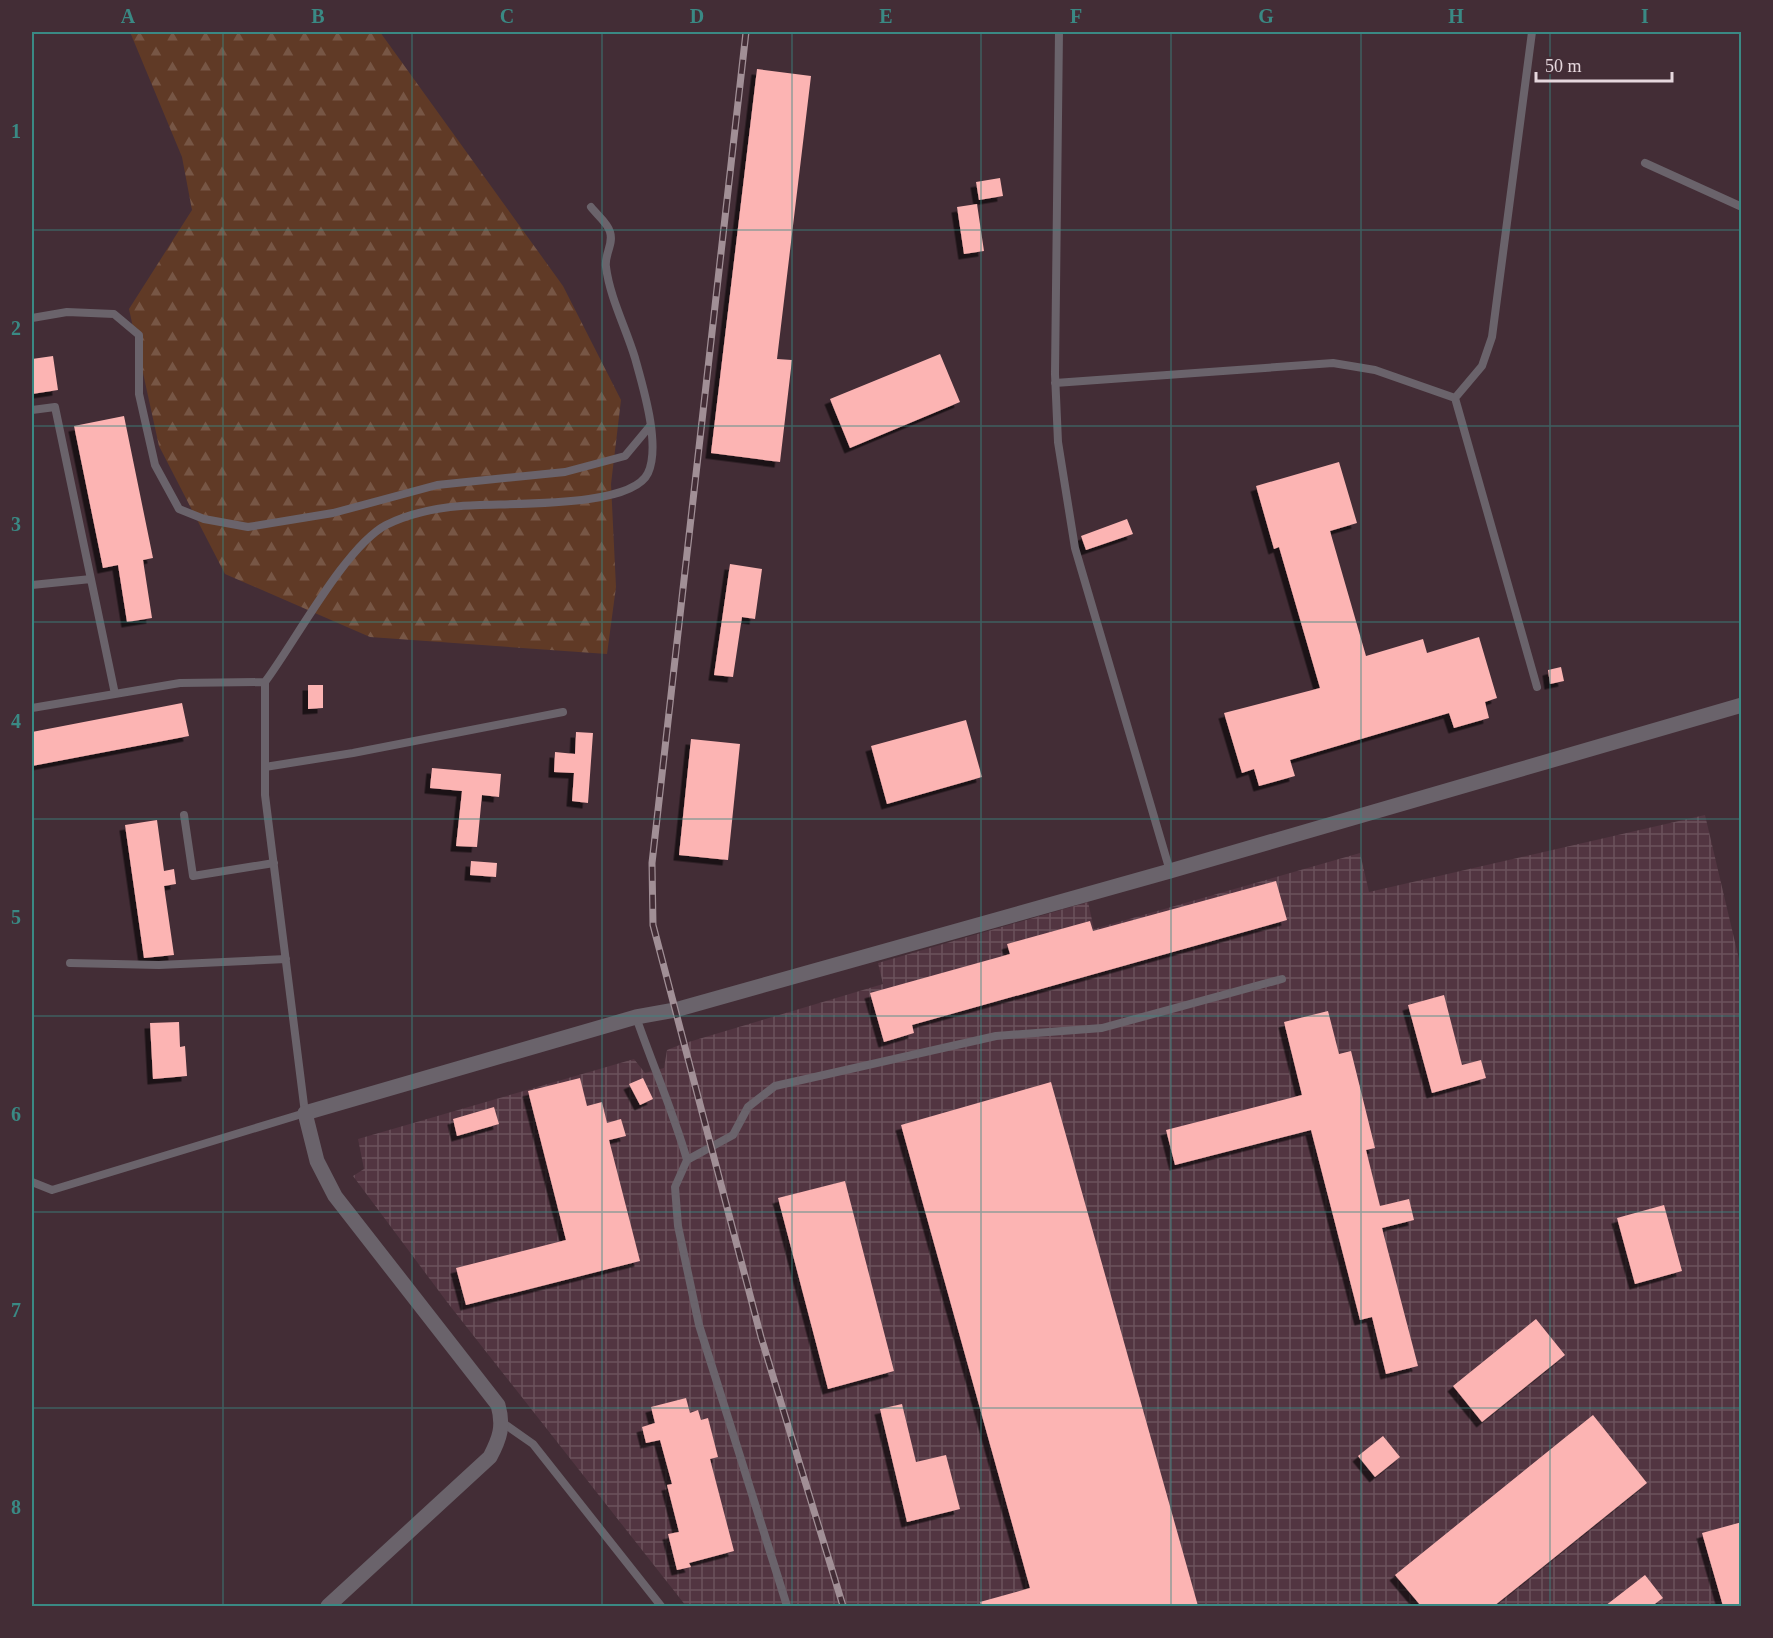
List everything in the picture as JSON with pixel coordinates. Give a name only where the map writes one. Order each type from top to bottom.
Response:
[{"type":"street","points":[[333,1605],[490,1456],[500,1438],[503,1423],[498,1405],[381,1259],[335,1196],[317,1161],[305,1113],[636,1017],[675,1010],[1170,871],[1742,705]]},
{"type":"lane","points":[[1059,32],[1055,383],[1058,442],[1075,548],[1170,871]]},
{"type":"lane","points":[[1455,398],[1482,366],[1492,337],[1532,32]]},
{"type":"lane","points":[[1645,163],[1742,207]]},
{"type":"lane","points":[[32,1182],[52,1190],[305,1113],[265,795],[265,682],[344,565],[367,538],[387,525],[421,513],[460,506],[596,499],[623,493],[639,484],[648,473],[651,450],[647,399],[605,264],[611,244],[610,230],[591,207]]},
{"type":"lane","points":[[32,318],[67,312],[114,314],[139,335],[139,394],[155,465],[179,509],[204,519],[248,527],[333,513],[437,485],[565,472],[625,456],[650,426]]},
{"type":"lane","points":[[1055,383],[1333,363],[1375,370],[1455,398]]},
{"type":"lane","points":[[1455,398],[1537,687]]},
{"type":"lane","points":[[32,410],[55,407],[115,694]]},
{"type":"lane","points":[[32,585],[91,579]]},
{"type":"lane","points":[[32,708],[180,683],[265,682]]},
{"type":"lane","points":[[265,767],[353,753],[563,712]]},
{"type":"lane","points":[[184,815],[193,876],[274,863]]},
{"type":"lane","points":[[70,963],[159,965],[286,959]]},
{"type":"lane","points":[[787,1606],[699,1325],[678,1226],[675,1186],[687,1160],[734,1135],[748,1107],[775,1086],[996,1036],[1102,1028],[1282,979]]},
{"type":"lane","points":[[636,1017],[654,1071],[672,1106],[687,1160]]},
{"type":"lane","points":[[503,1423],[533,1444],[661,1606]]},
{"type":"shaded area","points":[[1705,815],[1742,972],[1741,1606],[686,1606],[447,1302],[353,1176],[364,1169],[358,1139],[634,1059],[645,1073],[664,1068],[667,1050],[682,1044],[883,984],[878,963],[1088,902],[1094,929],[1360,853],[1369,892]]},
{"type":"green space","points":[[130,32],[380,32],[563,286],[621,400],[611,484],[616,587],[607,654],[370,637],[225,574],[159,446],[129,309],[192,210],[182,157]]},
{"type":"building","points":[[757,69],[811,76],[777,359],[792,360],[780,462],[711,453]]},
{"type":"building","points":[[1000,178],[1003,196],[979,200],[976,182]]},
{"type":"building","points":[[977,204],[984,251],[964,254],[957,207]]},
{"type":"building","points":[[940,354],[960,402],[850,448],[830,399]]},
{"type":"building","points":[[53,356],[58,390],[32,394],[32,359]]},
{"type":"building","points":[[124,416],[153,558],[143,560],[152,618],[127,622],[118,565],[103,568],[74,426]]},
{"type":"building","points":[[1339,462],[1357,523],[1330,531],[1366,656],[1423,639],[1427,653],[1479,637],[1497,698],[1485,702],[1489,718],[1454,728],[1449,713],[1290,760],[1295,776],[1259,786],[1254,769],[1242,773],[1224,713],[1320,688],[1279,547],[1274,549],[1256,486]]},
{"type":"building","points":[[1127,519],[1133,534],[1086,550],[1081,536]]},
{"type":"building","points":[[730,564],[762,569],[755,619],[742,617],[733,677],[714,675]]},
{"type":"building","points":[[1561,667],[1564,681],[1550,684],[1548,670]]},
{"type":"building","points":[[308,685],[323,685],[323,708],[308,709]]},
{"type":"building","points":[[182,703],[189,736],[32,766],[32,732]]},
{"type":"building","points":[[966,720],[982,777],[887,804],[871,746]]},
{"type":"building","points":[[576,732],[593,733],[588,803],[572,801],[574,773],[554,772],[555,752],[575,754]]},
{"type":"building","points":[[691,739],[740,744],[728,860],[679,855]]},
{"type":"building","points":[[432,768],[501,774],[499,797],[482,795],[477,847],[456,846],[462,791],[430,788]]},
{"type":"building","points":[[157,820],[164,871],[174,869],[176,884],[164,886],[174,955],[144,958],[125,825]]},
{"type":"building","points":[[471,861],[497,863],[496,877],[470,875]]},
{"type":"building","points":[[1276,881],[1287,920],[912,1025],[914,1033],[884,1042],[870,993],[1010,954],[1007,944],[1090,921],[1093,931]]},
{"type":"building","points":[[1444,995],[1462,1065],[1481,1060],[1486,1078],[1432,1093],[1408,1005]]},
{"type":"building","points":[[1328,1011],[1339,1054],[1351,1051],[1375,1148],[1366,1150],[1380,1206],[1409,1199],[1414,1220],[1382,1228],[1418,1366],[1386,1374],[1372,1317],[1360,1320],[1311,1130],[1175,1165],[1166,1130],[1302,1095],[1284,1022]]},
{"type":"building","points":[[179,1022],[180,1047],[185,1046],[187,1076],[153,1079],[150,1023]]},
{"type":"building","points":[[580,1078],[587,1106],[602,1102],[607,1123],[621,1119],[626,1136],[609,1140],[640,1261],[466,1305],[456,1268],[566,1240],[528,1091]]},
{"type":"building","points":[[643,1078],[653,1099],[640,1105],[629,1084]]},
{"type":"building","points":[[1051,1082],[1198,1606],[981,1606],[980,1602],[1030,1588],[901,1125]]},
{"type":"building","points":[[494,1107],[499,1124],[457,1136],[453,1119]]},
{"type":"building","points":[[845,1181],[894,1371],[828,1389],[778,1198]]},
{"type":"building","points":[[1664,1205],[1682,1271],[1635,1284],[1617,1218]]},
{"type":"building","points":[[1536,1319],[1565,1355],[1482,1422],[1453,1386]]},
{"type":"building","points":[[686,1398],[690,1413],[698,1410],[701,1420],[708,1418],[718,1457],[710,1459],[734,1551],[689,1563],[691,1567],[677,1570],[668,1534],[679,1532],[667,1485],[672,1484],[660,1440],[646,1443],[642,1427],[655,1423],[651,1407]]},
{"type":"building","points":[[902,1404],[916,1462],[946,1455],[960,1509],[907,1522],[880,1409]]},
{"type":"building","points":[[1593,1415],[1647,1483],[1494,1606],[1421,1606],[1395,1575]]},
{"type":"building","points":[[1383,1436],[1400,1457],[1375,1477],[1358,1456]]},
{"type":"building","points":[[1742,1522],[1742,1606],[1723,1606],[1702,1533]]},
{"type":"building","points":[[1645,1575],[1663,1598],[1652,1606],[1605,1606]]},
{"type":"railway","points":[[746,32],[652,863],[653,925],[761,1337],[843,1606]]}]
